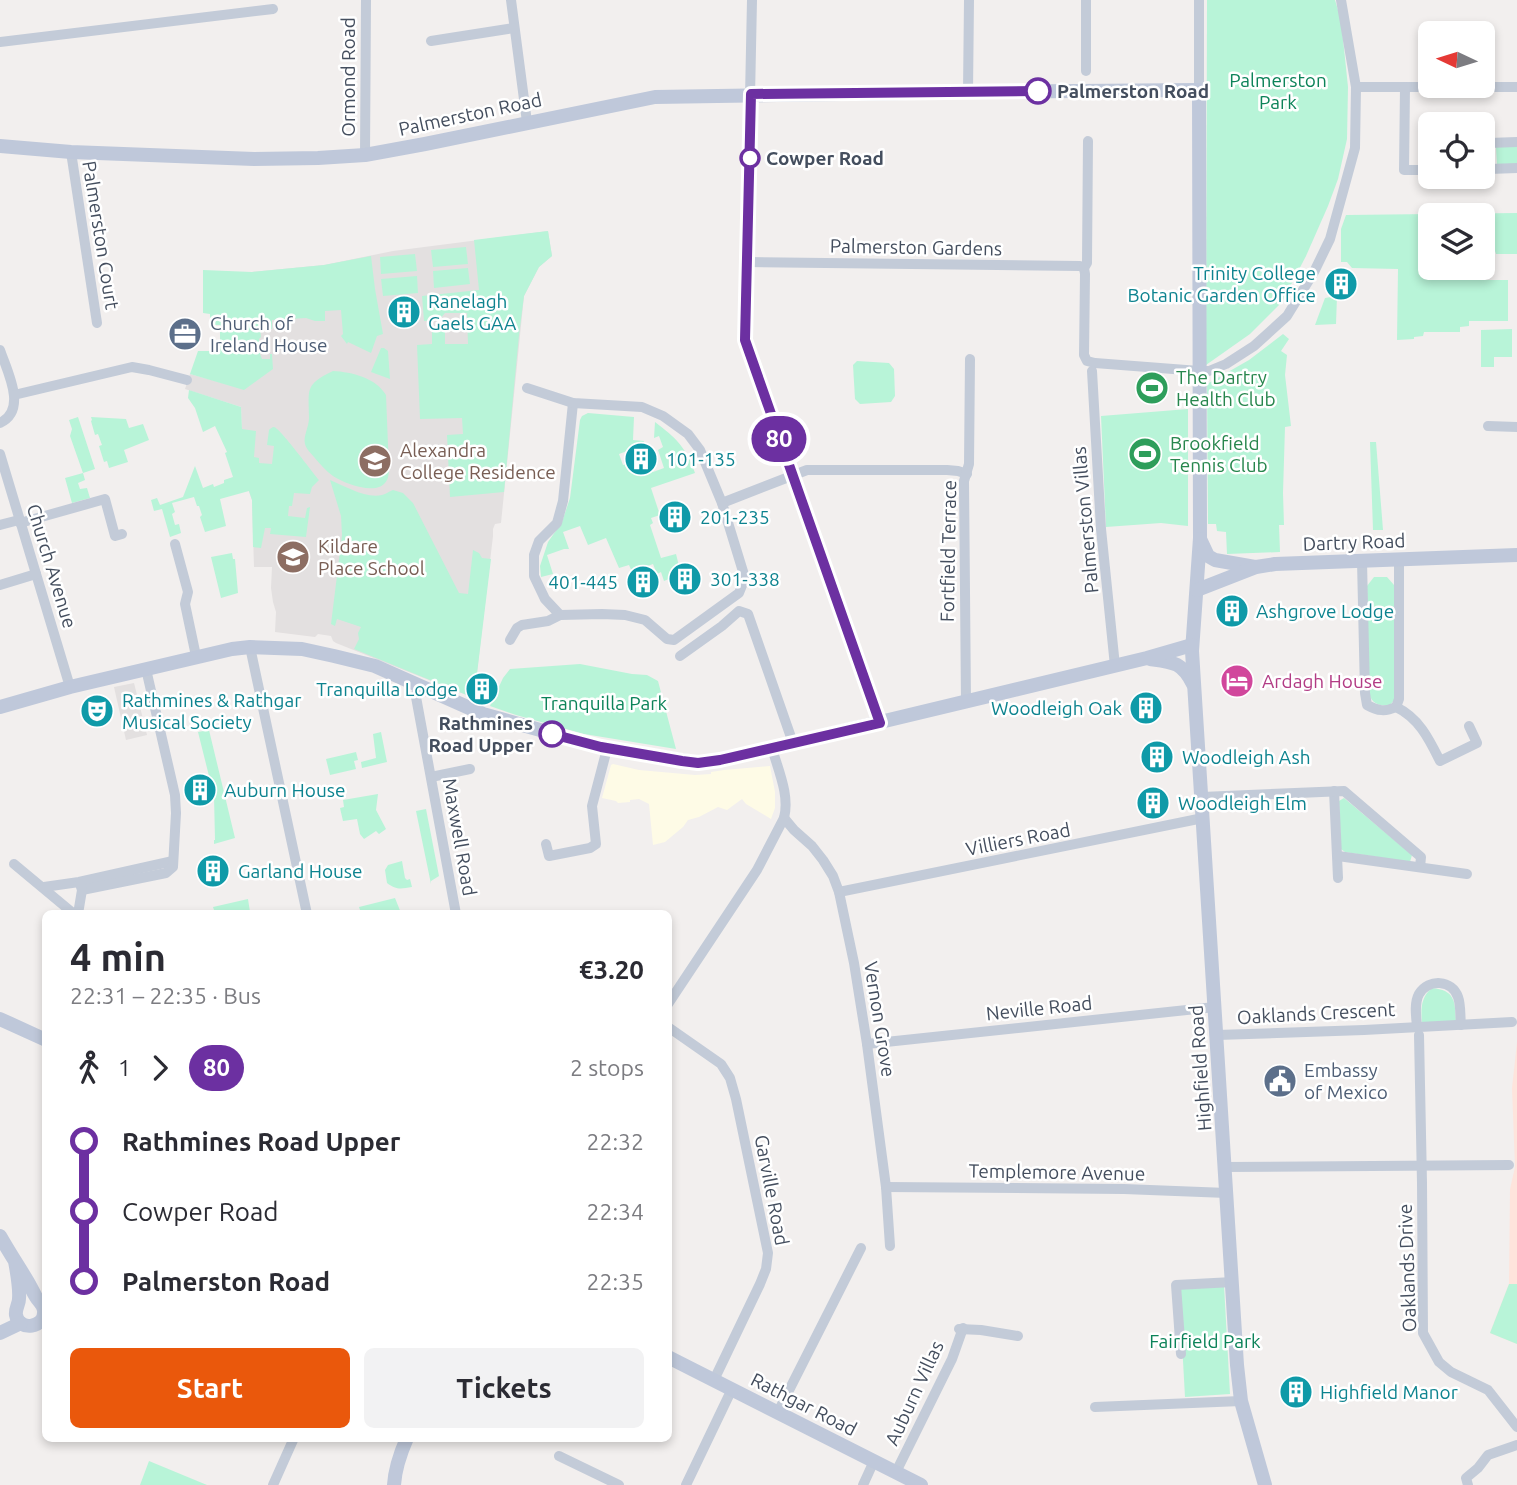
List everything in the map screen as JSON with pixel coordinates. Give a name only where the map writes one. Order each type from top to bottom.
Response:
[{"type":"street","name":"Ormond Road","points":[[365,155],[366,0]]},
{"type":"street","points":[[511,0],[527,122]]},
{"type":"street","points":[[752,0],[745,340],[880,723]]},
{"type":"street","points":[[968,92],[969,0]]},
{"type":"street","points":[[1086,0],[1086,71]]},
{"type":"street","points":[[0,707],[70,687],[232,649],[302,649],[375,666],[481,713],[589,745],[698,763],[880,723],[1192,645],[1200,538],[1199,0]]},
{"type":"street","points":[[1088,141],[1087,263],[1084,268],[1084,355],[1087,361],[1199,371],[1209,371],[1226,364],[1254,346],[1287,316],[1314,272],[1330,239],[1355,148],[1356,87],[1341,0]]},
{"type":"street","points":[[0,42],[273,9]]},
{"type":"street","points":[[431,41],[514,28]]},
{"type":"street","points":[[1356,87],[1517,87]]},
{"type":"street","points":[[1405,87],[1404,170],[1418,170]]},
{"type":"street","name":"Palmerston Road","points":[[0,146],[71,152],[318,159],[365,155],[425,144],[655,97],[1199,90]]},
{"type":"street","points":[[1517,142],[1489,143],[1489,169],[1517,169]]},
{"type":"street","name":"Palmerston Court","points":[[71,152],[97,323]]},
{"type":"street","name":"Palmerston Gardens","points":[[747,262],[1084,268]]},
{"type":"street","points":[[0,350],[14,395],[14,410],[8,419],[0,423]]},
{"type":"street","name":"Fortfield Terrace","points":[[966,702],[964,481],[969,464],[970,359]]},
{"type":"street","points":[[14,395],[132,367],[187,380]]},
{"type":"street","name":"Palmerston Villas","points":[[1092,371],[1101,529],[1115,666]]},
{"type":"street","points":[[510,640],[522,625],[548,621],[560,615],[625,615],[645,620],[660,635],[674,640],[739,593],[745,578],[722,503],[700,450],[688,434],[663,416],[642,407],[573,403],[527,388]]},
{"type":"street","points":[[560,615],[545,599],[534,576],[534,555],[539,541],[557,523],[563,501],[573,403]]},
{"type":"street","points":[[1488,426],[1517,427]]},
{"type":"street","name":"Church Avenue","points":[[0,454],[70,687]]},
{"type":"street","points":[[722,503],[807,470],[947,470],[967,474]]},
{"type":"street","points":[[0,525],[105,499],[115,536],[122,534]]},
{"type":"street","points":[[1200,538],[1208,556],[1215,560],[1256,567]]},
{"type":"street","points":[[175,544],[188,592],[184,604],[196,656]]},
{"type":"street","name":"Dartry Road","points":[[1197,590],[1256,567],[1275,564],[1517,555]]},
{"type":"street","points":[[1362,561],[1365,693],[1367,705],[1377,711],[1396,707],[1399,699],[1399,559]]},
{"type":"street","points":[[0,585],[36,574]]},
{"type":"street","points":[[680,656],[739,611],[748,614],[793,743]]},
{"type":"street","name":"Highfield Road","points":[[1192,645],[1237,1365],[1241,1401],[1265,1485]]},
{"type":"street","points":[[250,648],[306,910]]},
{"type":"street","points":[[1147,658],[1178,665],[1184,669],[1194,685]]},
{"type":"street","points":[[44,887],[81,886],[171,871],[175,795],[146,669]]},
{"type":"street","name":"Maxwell Road","points":[[418,684],[416,697],[455,910]]},
{"type":"street","points":[[1396,707],[1407,712],[1425,733],[1440,761],[1477,743],[1469,726]]},
{"type":"street","points":[[546,844],[549,856],[590,848],[596,844],[592,806],[607,748]]},
{"type":"street","points":[[672,998],[757,870],[784,818],[785,796],[772,748]]},
{"type":"street","points":[[431,777],[470,769]]},
{"type":"street","points":[[1334,791],[1338,878]]},
{"type":"street","points":[[1202,796],[1344,791],[1421,857],[1420,867]]},
{"type":"street","name":"Vernon Grove","points":[[784,818],[823,860],[839,892],[867,1044],[886,1187],[890,1246]]},
{"type":"street","name":"Villiers Road","points":[[839,892],[1203,818]]},
{"type":"street","points":[[1338,856],[1467,874]]},
{"type":"street","points":[[14,864],[71,910]]},
{"type":"street","points":[[77,910],[81,886]]},
{"type":"street","name":"Oaklands Crescent","points":[[1418,1030],[1416,1008],[1419,994],[1428,984],[1435,983],[1448,985],[1458,995],[1461,1025]]},
{"type":"street","name":"Neville Road","points":[[867,1044],[1215,1007]]},
{"type":"street","points":[[0,1018],[42,1038]]},
{"type":"street","name":"Oaklands Crescent","points":[[1217,1035],[1418,1030],[1512,1022]]},
{"type":"street","name":"Garville Road","points":[[672,1030],[721,1064],[730,1078],[768,1252],[766,1269],[760,1284],[714,1380]]},
{"type":"street","name":"Oaklands Drive","points":[[1418,1030],[1423,1333],[1439,1362],[1451,1372],[1488,1390],[1517,1427]]},
{"type":"street","points":[[1225,1167],[1509,1165]]},
{"type":"street","name":"Templemore Avenue","points":[[886,1187],[1125,1189],[1227,1193]]},
{"type":"street","points":[[0,1236],[42,1304]]},
{"type":"street","points":[[778,1412],[860,1248]]},
{"type":"street","points":[[15,1261],[18,1320],[30,1326],[42,1324]]},
{"type":"street","points":[[1181,1354],[1176,1285],[1233,1282]]},
{"type":"street","points":[[19,1302],[27,1298],[42,1304]]},
{"type":"street","points":[[0,1333],[22,1323]]},
{"type":"street","name":"Auburn Villas","points":[[896,1472],[952,1359],[959,1329],[1018,1336]]},
{"type":"street","name":"Rathgar Road","points":[[672,1359],[921,1485]]},
{"type":"street","points":[[686,1485],[732,1389]]},
{"type":"street","points":[[1095,1407],[1241,1401]]},
{"type":"street","points":[[273,1485],[292,1442]]},
{"type":"street","points":[[394,1485],[400,1453],[405,1442]]},
{"type":"street","points":[[1468,1485],[1466,1478],[1488,1455],[1517,1445]]},
{"type":"street","points":[[559,1456],[619,1485]]},
{"type":"street","points":[[863,1485],[874,1461]]},
{"type":"shaded area","name":"Alexandra College Residence","points":[[548,231],[552,256],[539,267],[524,296],[501,523],[495,524],[493,529],[474,698],[336,643],[331,636],[318,634],[315,637],[275,632],[272,567],[254,567],[252,500],[243,475],[241,407],[185,389],[190,374],[237,387],[252,272],[324,265],[393,251]]},
{"type":"shaded area","points":[[134,683],[147,735],[126,740],[114,687]]},
{"type":"shaded area","points":[[613,764],[639,770],[695,775],[770,766],[775,808],[771,819],[742,799],[727,810],[718,807],[688,820],[665,842],[653,845],[649,804],[639,799],[618,803],[602,798]]},
{"type":"shaded area","points":[[1517,1042],[1517,1344],[1490,1333],[1509,1284],[1510,1189],[1515,1167],[1512,1088]]},
{"type":"green space","name":"Palmerston Park","points":[[1207,0],[1335,0],[1341,20],[1348,87],[1347,139],[1338,179],[1306,256],[1282,302],[1250,334],[1206,365]]},
{"type":"green space","points":[[1496,147],[1517,147],[1517,165],[1497,165]]},
{"type":"green space","points":[[1495,213],[1517,213],[1517,254],[1496,254]]},
{"type":"green space","points":[[1418,214],[1418,280],[1508,280],[1508,321],[1469,321],[1469,326],[1460,327],[1460,332],[1424,332],[1423,336],[1414,339],[1397,340],[1398,269],[1352,268],[1347,262],[1341,262],[1341,229],[1346,215]]},
{"type":"green space","points":[[548,231],[552,256],[539,267],[524,296],[504,492],[450,497],[447,435],[463,434],[462,418],[420,419],[417,345],[432,344],[432,328],[445,326],[445,344],[468,344],[467,313],[445,313],[439,320],[424,321],[422,296],[479,290],[474,240]]},
{"type":"green space","points":[[466,247],[468,264],[433,267],[431,250]]},
{"type":"green space","points":[[415,254],[417,271],[381,274],[380,257]]},
{"type":"green space","points":[[371,256],[383,334],[377,336],[371,353],[348,342],[347,344],[341,336],[341,310],[325,311],[325,321],[306,318],[272,320],[272,329],[260,329],[260,354],[262,359],[270,359],[272,354],[273,369],[244,390],[190,374],[198,351],[220,351],[220,325],[210,325],[210,314],[203,313],[203,270],[252,272],[324,265]]},
{"type":"green space","points":[[468,268],[470,284],[434,288],[433,271]]},
{"type":"green space","points":[[417,276],[418,293],[383,296],[381,279]]},
{"type":"green space","points":[[1337,296],[1336,324],[1315,325],[1325,298]]},
{"type":"green space","points":[[1512,329],[1512,357],[1494,357],[1494,367],[1481,367],[1481,330]]},
{"type":"green space","points":[[1283,334],[1289,339],[1281,351],[1287,355],[1285,375],[1291,426],[1285,427],[1284,525],[1279,525],[1280,552],[1227,554],[1226,532],[1217,531],[1216,524],[1208,524],[1207,384],[1249,360]]},
{"type":"green space","points":[[381,348],[388,351],[390,379],[371,372]]},
{"type":"green space","points":[[857,361],[889,363],[894,369],[895,396],[891,402],[860,404],[855,399],[853,365]]},
{"type":"green space","points":[[333,371],[363,377],[376,384],[386,395],[389,472],[387,480],[377,488],[353,485],[333,476],[306,446],[310,389],[317,380]]},
{"type":"green space","points":[[189,390],[241,407],[242,429],[256,431],[254,457],[259,458],[259,463],[272,464],[274,446],[267,445],[269,430],[273,427],[296,451],[319,480],[312,487],[310,494],[294,493],[292,506],[289,506],[288,516],[305,518],[307,508],[310,507],[306,537],[270,534],[271,528],[265,528],[261,548],[253,547],[252,500],[249,491],[220,499],[226,526],[205,532],[200,517],[202,515],[194,497],[172,503],[175,525],[179,524],[181,533],[170,537],[162,509],[154,511],[151,500],[157,498],[160,505],[183,497],[195,466],[203,488],[213,484],[214,487],[233,477],[225,453],[227,452],[215,426],[203,432],[195,408],[188,398]]},
{"type":"green space","name":"Brookfield Tennis Club","points":[[1188,409],[1188,526],[1161,523],[1106,527],[1101,416]]},
{"type":"green space","points":[[588,413],[634,417],[633,440],[644,441],[641,446],[619,454],[623,465],[627,464],[629,472],[650,464],[653,472],[664,468],[658,450],[663,447],[659,436],[654,438],[655,422],[675,438],[688,456],[695,473],[651,488],[660,515],[651,518],[653,523],[650,525],[661,558],[676,554],[681,574],[664,581],[661,572],[657,574],[653,564],[633,574],[629,565],[619,568],[606,538],[588,545],[580,526],[563,532],[569,549],[547,555],[553,574],[541,577],[540,566],[548,542],[562,522],[570,498],[580,420]]},
{"type":"green space","points":[[78,417],[95,469],[83,473],[70,436],[72,429],[69,420]]},
{"type":"green space","points":[[91,417],[126,419],[129,428],[143,424],[149,440],[124,450],[128,462],[109,468],[107,461],[104,462],[99,446],[102,445],[98,434],[95,435]]},
{"type":"green space","points":[[1370,442],[1376,442],[1383,530],[1373,530]]},
{"type":"green space","points":[[83,473],[85,480],[78,483],[80,489],[87,488],[90,498],[72,503],[65,478]]},
{"type":"green space","points":[[330,480],[369,495],[382,495],[393,490],[403,493],[413,503],[459,593],[468,594],[473,550],[482,558],[491,559],[474,698],[354,649],[361,627],[337,619],[335,626],[331,624],[342,535],[341,516]]},
{"type":"green space","points":[[232,553],[238,593],[221,598],[211,557]]},
{"type":"green space","points":[[1374,577],[1387,577],[1394,585],[1395,699],[1390,705],[1377,704],[1369,694],[1367,586]]},
{"type":"green space","name":"Tranquilla Park","points":[[580,664],[647,675],[658,681],[676,749],[584,734],[490,706],[510,669]]},
{"type":"green space","points":[[209,730],[235,838],[214,844],[214,796],[198,732]]},
{"type":"green space","points":[[381,732],[387,762],[362,768],[361,762],[376,758],[373,734]]},
{"type":"green space","points":[[356,752],[356,769],[330,775],[326,759]]},
{"type":"green space","points":[[378,794],[376,810],[386,829],[379,834],[376,831],[364,839],[360,834],[357,819],[343,821],[340,808],[344,807],[343,800]]},
{"type":"green space","points":[[1344,798],[1412,855],[1410,862],[1345,852],[1341,849],[1339,801]]},
{"type":"green space","points":[[426,809],[439,876],[431,881],[431,884],[416,811]]},
{"type":"green space","points":[[402,861],[405,878],[410,879],[412,887],[399,888],[387,883],[385,870],[388,865]]},
{"type":"green space","points":[[395,898],[400,910],[360,910],[359,907]]},
{"type":"green space","points":[[248,899],[250,910],[214,910],[213,907]]},
{"type":"green space","points":[[1432,988],[1446,991],[1453,999],[1456,1022],[1422,1025],[1423,1000]]},
{"type":"green space","points":[[1509,1284],[1517,1284],[1517,1344],[1490,1333]]},
{"type":"green space","name":"Fairfield Park","points":[[1224,1285],[1230,1394],[1185,1397],[1179,1288]]},
{"type":"green space","points":[[149,1461],[207,1485],[140,1485]]},
{"type":"bus line","name":"80","points":[[552,734],[589,745],[698,763],[880,723],[745,340],[751,94],[1038,91]]},
{"type":"place","name":"Palmerston Road","points":[[1038,91]]},
{"type":"place","name":"Cowper Road","points":[[750,158]]},
{"type":"place","name":"Trinity College Botanic Garden Office","points":[[1341,284]]},
{"type":"place","name":"Ranelagh Gaels GAA","points":[[404,312]]},
{"type":"place","name":"Church of Ireland House","points":[[185,334]]},
{"type":"place","name":"The Dartry Health Club","points":[[1152,388]]},
{"type":"place","name":"Brookfield Tennis Club","points":[[1145,454]]},
{"type":"place","name":"101-135","points":[[641,459]]},
{"type":"place","name":"Alexandra College Residence","points":[[375,461]]},
{"type":"place","name":"201-235","points":[[675,517]]},
{"type":"place","name":"Kildare Place School","points":[[293,557]]},
{"type":"place","name":"301-338","points":[[685,579]]},
{"type":"place","name":"401-445","points":[[643,582]]},
{"type":"place","name":"Ashgrove Lodge","points":[[1232,611]]},
{"type":"place","name":"Ardagh House","points":[[1237,681]]},
{"type":"place","name":"Tranquilla Lodge","points":[[482,689]]},
{"type":"place","name":"Woodleigh Oak","points":[[1146,708]]},
{"type":"place","name":"Rathmines & Rathgar Musical Society","points":[[97,711]]},
{"type":"place","name":"Rathmines Road Upper","points":[[552,734]]},
{"type":"place","name":"Woodleigh Ash","points":[[1157,757]]},
{"type":"place","name":"Auburn House","points":[[200,790]]},
{"type":"place","name":"Woodleigh Elm","points":[[1153,803]]},
{"type":"place","name":"Garland House","points":[[213,871]]},
{"type":"place","name":"Embassy of Mexico","points":[[1280,1081]]},
{"type":"place","name":"Highfield Manor","points":[[1296,1392]]}]
